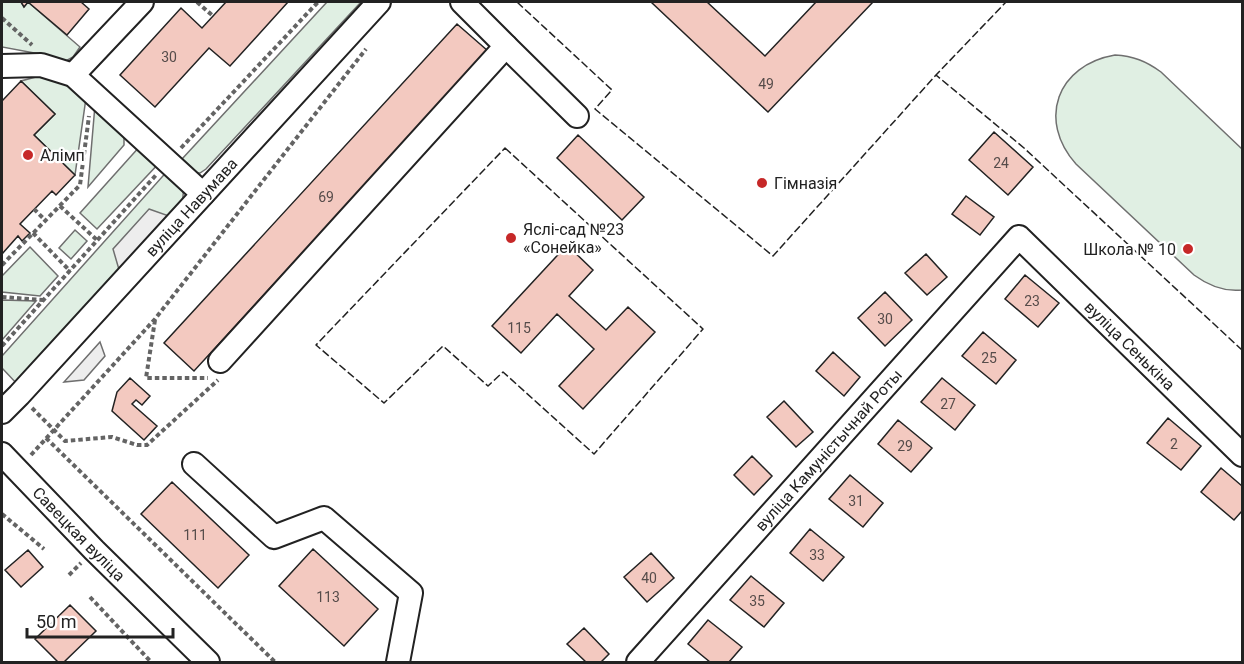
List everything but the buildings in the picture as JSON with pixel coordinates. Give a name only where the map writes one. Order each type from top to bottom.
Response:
[{"type":"street","name":"вуліца Навумава","points":[[2,412],[379,2]]},
{"type":"street","points":[[462,2],[577,116]]},
{"type":"street","points":[[73,75],[129,6]]},
{"type":"street","points":[[220,361],[506,46]]},
{"type":"street","points":[[2,66],[40,65],[73,75],[203,194]]},
{"type":"street","name":"вуліца Сенькіна","points":[[1020,237],[1242,454]]},
{"type":"street","name":"вуліца Камуністычнай Роты","points":[[638,663],[1020,237]]},
{"type":"street","name":"Савецкая вуліца","points":[[9,462],[208,663]]},
{"type":"street","points":[[194,464],[274,537],[324,518],[411,593],[398,663]]},
{"type":"path","points":[[197,2],[213,16]]},
{"type":"path","points":[[9,462],[46,438],[155,319],[367,48]]},
{"type":"path","points":[[2,265],[80,184],[92,92]]},
{"type":"path","points":[[60,206],[97,240]]},
{"type":"path","points":[[34,209],[45,220]]},
{"type":"path","points":[[33,233],[69,271]]},
{"type":"path","points":[[2,297],[43,300]]},
{"type":"path","points":[[19,395],[65,441],[112,437],[137,445],[147,445],[221,378],[146,378],[155,319]]},
{"type":"path","points":[[46,438],[275,663]]},
{"type":"path","points":[[2,513],[44,549]]},
{"type":"path","points":[[90,597],[151,663]]},
{"type":"green space","points":[[2,2],[21,2],[24,7],[28,2],[80,47],[73,57],[64,62],[45,55],[2,47]]},
{"type":"green space","points":[[327,2],[361,2],[206,169],[195,173],[182,159]]},
{"type":"green space","points":[[1115,55],[1139,60],[1161,72],[1242,149],[1242,290],[1217,287],[1194,275],[1076,164],[1064,147],[1057,130],[1056,113],[1059,97],[1067,82],[1079,70],[1095,61]]},
{"type":"green space","points":[[47,74],[59,77],[86,98],[75,175],[34,135],[55,114],[21,81]]},
{"type":"green space","points":[[95,105],[124,137],[124,145],[88,187]]},
{"type":"green space","points":[[141,145],[161,161],[97,229],[80,213]]},
{"type":"green space","points":[[170,168],[181,184],[182,202],[18,385],[2,368],[2,356]]},
{"type":"green space","points":[[75,230],[87,241],[71,259],[59,248]]},
{"type":"green space","points":[[30,247],[58,276],[40,296],[2,292],[2,276]]},
{"type":"green space","points":[[2,300],[36,301],[2,340]]},
{"type":"shaded area","points":[[149,209],[169,216],[120,273],[113,249]]},
{"type":"shaded area","points":[[100,342],[105,356],[84,380],[64,382]]},
{"type":"fence","points":[[517,2],[612,90],[595,109],[773,256],[936,75],[1006,2]]},
{"type":"fence","points":[[938,73],[936,75],[1024,148],[1242,350]]},
{"type":"fence","points":[[505,148],[703,329],[594,454],[503,372],[488,386],[443,346],[384,403],[316,345],[505,148]]},
{"type":"place","name":"Алімп","points":[[28,155]]},
{"type":"place","name":"Гімназія","points":[[762,183]]},
{"type":"place","name":"Яслі-сад №23 «Сонейка»","points":[[511,238]]},
{"type":"place","name":"Школа № 10","points":[[1188,249]]}]
